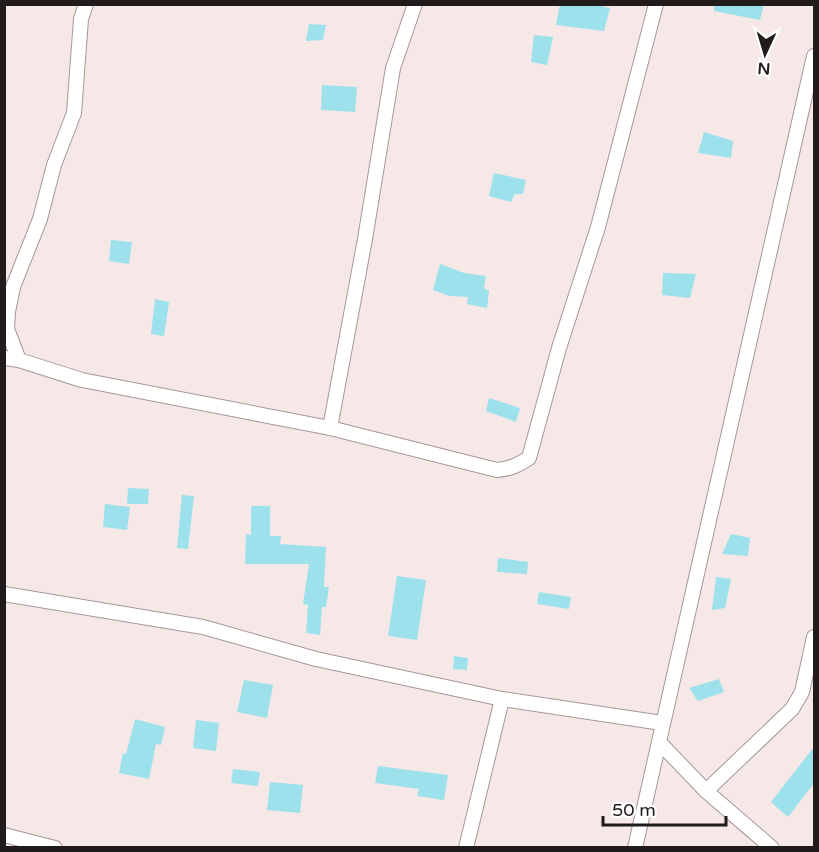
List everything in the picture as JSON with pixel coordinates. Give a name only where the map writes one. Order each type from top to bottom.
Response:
[{"type":"street","points":[[86,4],[81,19],[74,113],[54,165],[40,219],[13,287],[7,329],[12,359],[82,381],[330,428],[497,470],[510,469],[529,458],[559,348],[598,227],[656,4]]},
{"type":"street","points":[[330,428],[365,239],[393,68],[415,4]]},
{"type":"street","points":[[635,848],[814,56]]},
{"type":"street","points":[[4,594],[203,627],[316,659],[502,699],[662,723]]},
{"type":"street","points":[[706,791],[792,709],[802,692],[814,637]]},
{"type":"street","points":[[466,848],[502,699]]},
{"type":"street","points":[[660,743],[706,791],[772,848]]},
{"type":"street","points":[[4,835],[55,848]]},
{"type":"building","points":[[560,4],[605,4],[604,7],[610,8],[604,31],[556,25]]},
{"type":"building","points":[[714,4],[764,4],[760,20],[714,11]]},
{"type":"building","points":[[309,24],[326,25],[323,40],[306,41]]},
{"type":"building","points":[[534,35],[553,37],[547,65],[531,62]]},
{"type":"building","points":[[322,85],[357,87],[355,112],[321,110]]},
{"type":"building","points":[[704,132],[733,141],[731,158],[698,153]]},
{"type":"building","points":[[494,173],[526,180],[523,194],[515,194],[511,202],[489,196]]},
{"type":"building","points":[[111,240],[132,242],[129,264],[109,261]]},
{"type":"building","points":[[440,264],[464,273],[486,276],[484,288],[489,291],[487,308],[467,304],[468,297],[450,296],[433,290]]},
{"type":"building","points":[[663,273],[696,274],[690,298],[662,295]]},
{"type":"building","points":[[155,299],[169,302],[164,336],[151,334]]},
{"type":"building","points":[[489,398],[520,408],[516,422],[486,411]]},
{"type":"building","points":[[128,488],[149,489],[148,504],[127,504]]},
{"type":"building","points":[[182,495],[194,496],[188,549],[177,548]]},
{"type":"building","points":[[105,504],[130,507],[127,530],[103,527]]},
{"type":"building","points":[[251,506],[270,506],[270,536],[281,536],[280,544],[326,547],[324,587],[329,587],[326,607],[322,607],[320,635],[306,633],[308,605],[303,604],[309,564],[245,564],[246,534],[251,535]]},
{"type":"building","points":[[731,534],[750,538],[748,556],[722,554]]},
{"type":"building","points":[[498,558],[528,562],[527,574],[497,572]]},
{"type":"building","points":[[397,576],[426,580],[417,640],[388,636]]},
{"type":"building","points":[[716,577],[731,579],[725,608],[712,610]]},
{"type":"building","points":[[539,592],[571,597],[569,609],[537,604]]},
{"type":"building","points":[[454,656],[468,658],[467,670],[453,669]]},
{"type":"building","points":[[719,679],[724,692],[698,701],[689,688]]},
{"type":"building","points":[[244,680],[273,685],[267,718],[237,712]]},
{"type":"building","points":[[135,719],[165,727],[161,745],[156,744],[149,779],[119,773],[123,753],[126,754]]},
{"type":"building","points":[[196,720],[219,723],[216,751],[193,748]]},
{"type":"building","points":[[814,747],[814,783],[788,817],[771,802]]},
{"type":"building","points":[[378,766],[448,775],[444,800],[417,796],[419,789],[375,783]]},
{"type":"building","points":[[233,769],[260,772],[258,786],[231,783]]},
{"type":"building","points":[[270,782],[303,785],[300,813],[267,810]]}]
